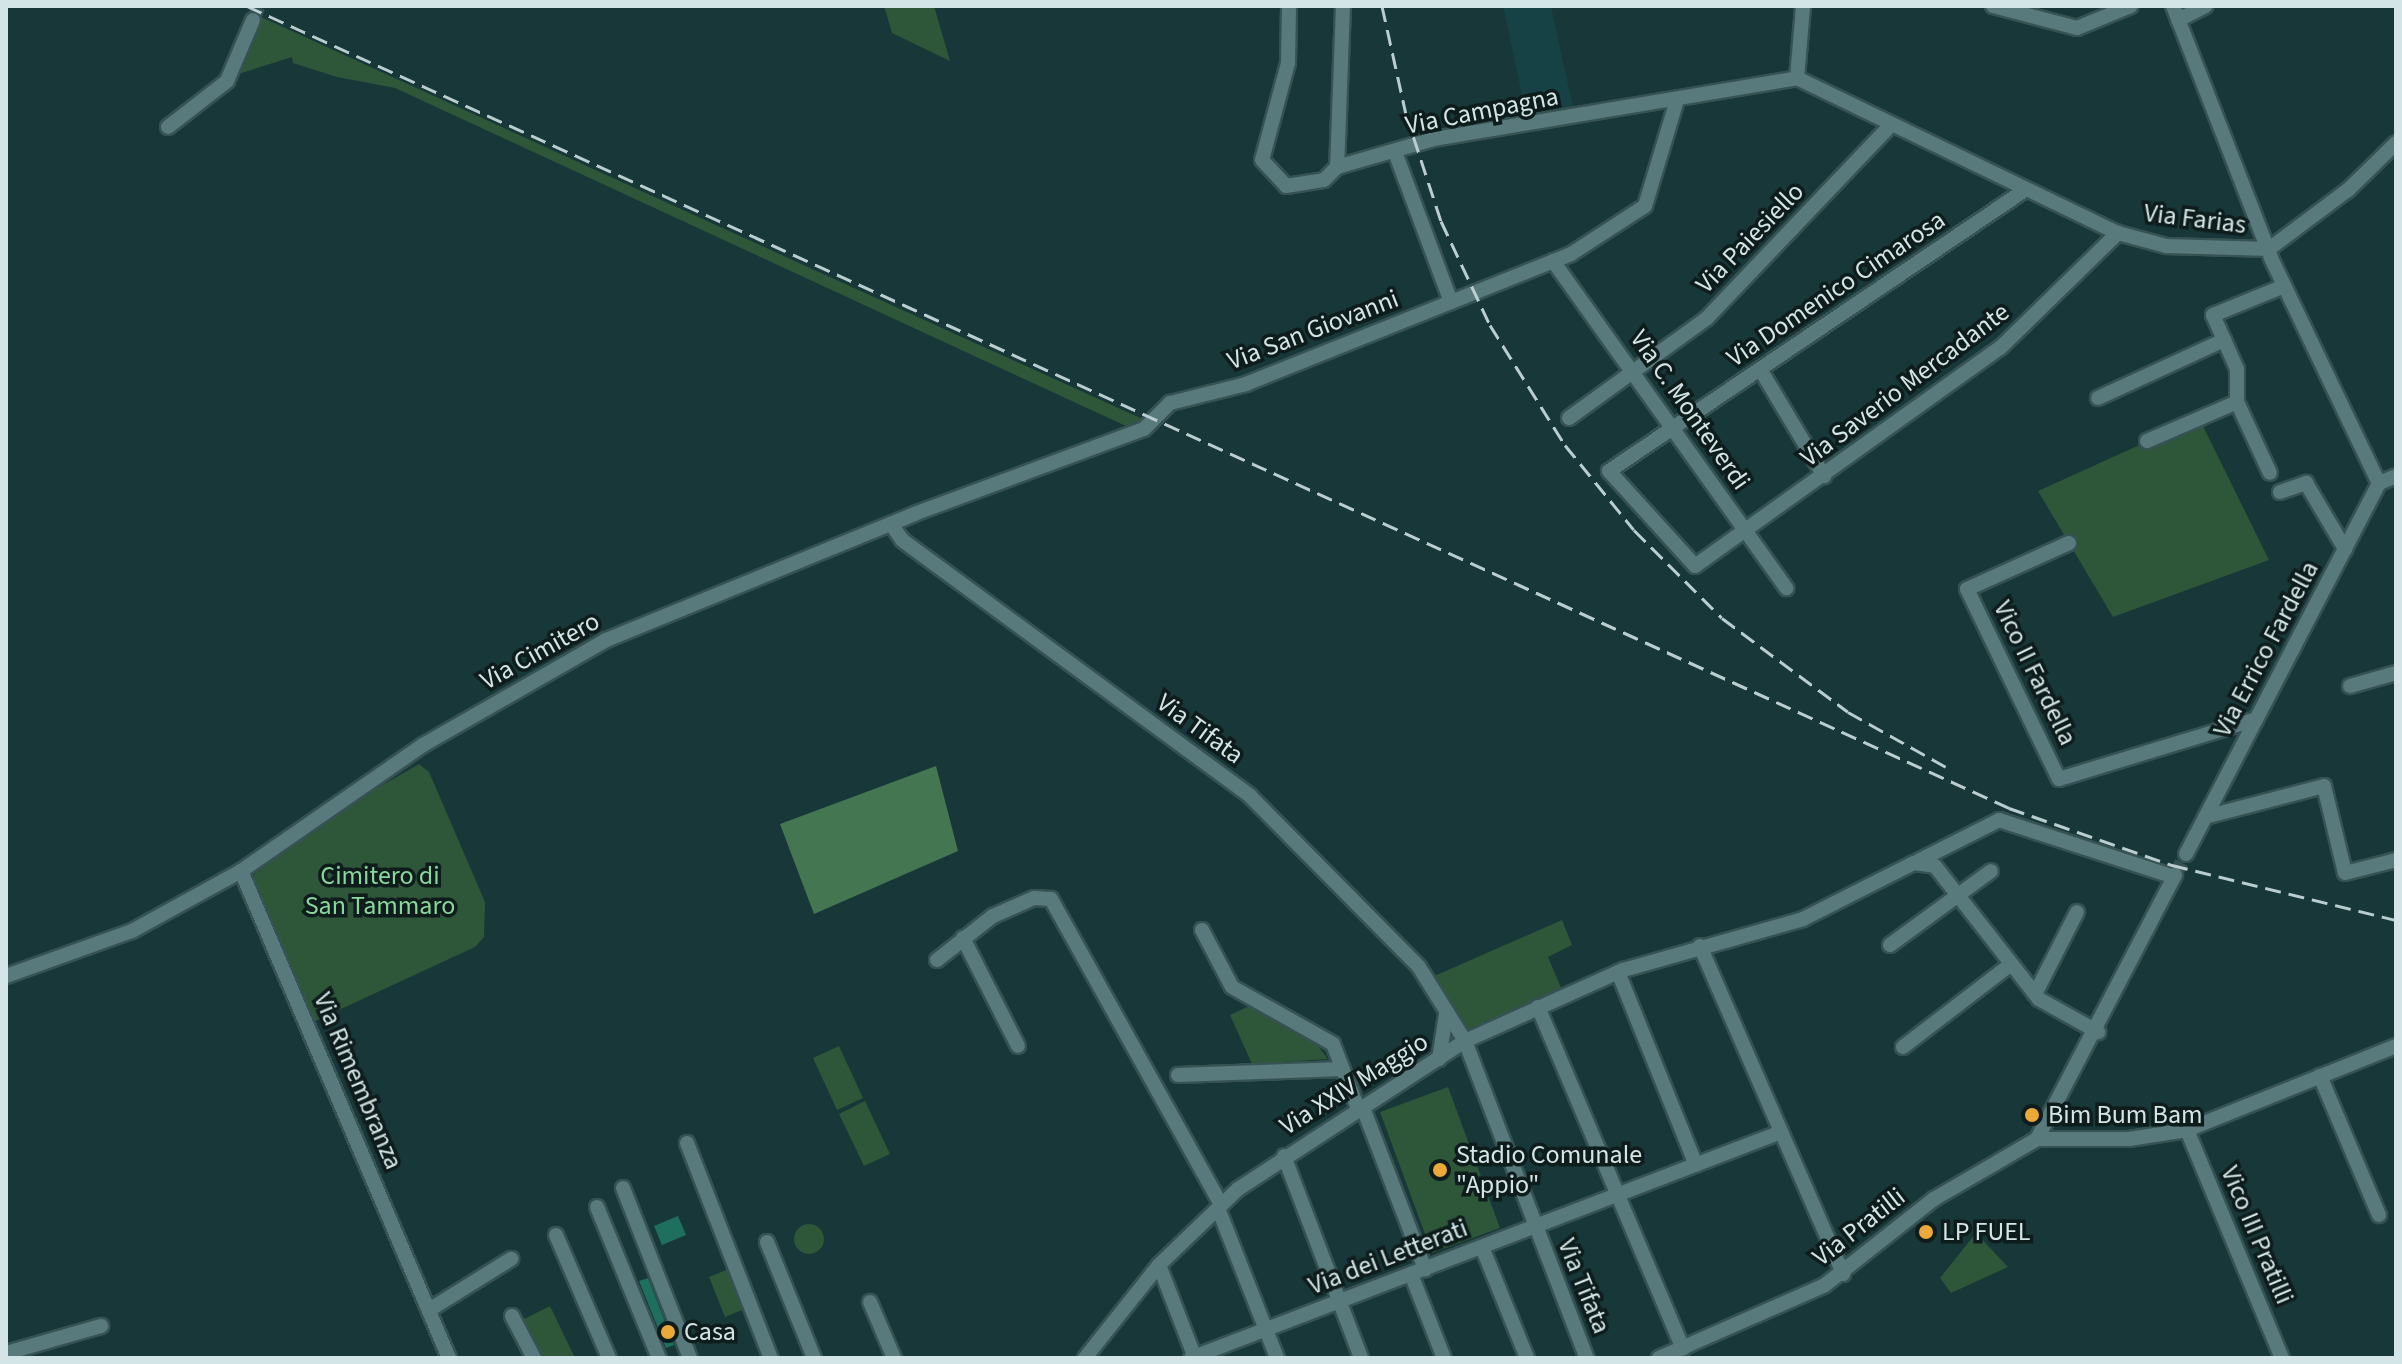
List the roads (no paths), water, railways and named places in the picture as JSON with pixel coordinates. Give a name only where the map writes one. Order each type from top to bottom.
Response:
[{"type":"street","name":"Via Campagna","points":[[1289,6],[1288,63],[1262,160],[1286,186],[1324,180],[1337,167],[1434,139],[1797,78]]},
{"type":"street","points":[[1337,167],[1343,6]]},
{"type":"street","points":[[1797,78],[1803,6]]},
{"type":"street","points":[[1993,6],[2077,28],[2131,6]]},
{"type":"street","points":[[2206,6],[2176,13],[2269,249],[2348,190],[2396,143]]},
{"type":"street","points":[[168,127],[227,81],[253,20]]},
{"type":"street","name":"Via Farias","points":[[1797,78],[2118,233],[2166,246],[2269,249],[2379,483]]},
{"type":"street","name":"Via San Giovanni","points":[[891,524],[1144,429],[1170,403],[1246,384],[1553,261],[1619,228],[1645,206],[1677,100]]},
{"type":"street","name":"Via Paiesiello","points":[[1569,418],[1707,318],[1891,125]]},
{"type":"street","points":[[1395,152],[1451,302]]},
{"type":"street","name":"Via Domenico Cimarosa","points":[[1747,532],[1695,566],[1609,471],[2025,190]]},
{"type":"street","name":"Via Saverio Mercadante","points":[[1747,532],[2013,338],[2118,233]]},
{"type":"street","name":"Via C. Monteverdi","points":[[1553,261],[1675,428],[1786,588]]},
{"type":"street","points":[[2270,473],[2237,402],[2237,369],[2213,315],[2284,286]]},
{"type":"street","points":[[2098,398],[2224,340]]},
{"type":"street","points":[[1760,369],[1824,476]]},
{"type":"street","points":[[2147,441],[2237,402]]},
{"type":"street","points":[[2379,483],[2396,476]]},
{"type":"street","points":[[2280,492],[2306,483],[2345,549]]},
{"type":"street","name":"Via Errico Fardella","points":[[2186,854],[2379,483]]},
{"type":"street","name":"Via Cimitero","points":[[6,976],[132,931],[241,871],[423,745],[606,640],[891,524]]},
{"type":"street","name":"Via Tifata","points":[[891,524],[926,559],[1250,796],[1419,967],[1465,1041],[1534,1227],[1587,1358]]},
{"type":"street","name":"Vico II Fardella","points":[[2069,543],[1967,589],[2059,779],[2256,719]]},
{"type":"street","points":[[2350,686],[2396,673]]},
{"type":"street","points":[[2205,817],[2324,786],[2345,873],[2396,860]]},
{"type":"street","points":[[1914,863],[1999,820],[2174,876],[2098,1032],[2037,1139],[2129,1139],[2187,1130],[2396,1046]]},
{"type":"street","points":[[1914,863],[1935,866],[2035,994],[2098,1032]]},
{"type":"street","name":"Via XXIV Maggio","points":[[1085,1358],[1159,1265],[1219,1206],[1284,1156],[1361,1110],[1465,1041],[1618,972],[1803,919],[1914,863]]},
{"type":"street","name":"Via Rimembranza","points":[[241,871],[449,1358]]},
{"type":"street","points":[[1890,945],[1991,871]]},
{"type":"street","points":[[937,960],[963,938],[1019,904],[1051,899],[1219,1206],[1277,1358]]},
{"type":"street","points":[[2035,994],[2077,912]]},
{"type":"street","points":[[1202,930],[1232,987],[1333,1044],[1361,1110],[1418,1272],[1444,1358]]},
{"type":"street","points":[[963,938],[1018,1046]]},
{"type":"street","points":[[1706,945],[1781,1132],[1843,1274]]},
{"type":"street","points":[[1903,1047],[2015,968],[2047,970]]},
{"type":"street","points":[[1618,972],[1696,1165]]},
{"type":"street","points":[[1538,1007],[1683,1348]]},
{"type":"street","points":[[1439,1059],[1446,1010]]},
{"type":"street","points":[[1178,1075],[1342,1069]]},
{"type":"street","points":[[2320,1076],[2379,1215]]},
{"type":"street","name":"Vico III Pratilli","points":[[2187,1130],[2282,1358]]},
{"type":"street","name":"Via dei Letterati","points":[[1193,1358],[1781,1132]]},
{"type":"street","name":"Via Pratilli","points":[[1659,1358],[1843,1274],[1926,1205],[2037,1139]]},
{"type":"street","points":[[687,1143],[771,1358]]},
{"type":"street","points":[[1284,1156],[1361,1358]]},
{"type":"street","points":[[623,1188],[690,1358]]},
{"type":"street","points":[[597,1207],[659,1358]]},
{"type":"street","points":[[556,1235],[609,1358]]},
{"type":"street","points":[[767,1242],[814,1358]]},
{"type":"street","points":[[1482,1247],[1527,1358]]},
{"type":"street","points":[[429,1310],[511,1259]]},
{"type":"street","points":[[1159,1265],[1193,1358]]},
{"type":"street","points":[[870,1302],[894,1358]]},
{"type":"street","points":[[512,1316],[534,1358]]},
{"type":"street","points":[[6,1353],[42,1351],[101,1326]]},
{"type":"tunnel","points":[[253,20],[259,6]]},
{"type":"tunnel","points":[[2175,875],[2186,854]]},
{"type":"railway","points":[[247,6],[2009,808],[2172,865],[2396,920]]},
{"type":"railway","points":[[1382,6],[1406,114],[1441,221],[1490,325],[1565,445],[1634,530],[1722,618],[1848,712],[1946,767]]},
{"type":"place","name":"Bim Bum Bam","points":[[2032,1115]]},
{"type":"place","name":"Stadio Comunale \"Appio\"","points":[[1440,1170]]},
{"type":"place","name":"LP FUEL","points":[[1926,1232]]},
{"type":"place","name":"Casa","points":[[668,1332]]},
{"type":"park label","name":"Cimitero di San Tammaro","points":[[380,891]]}]
